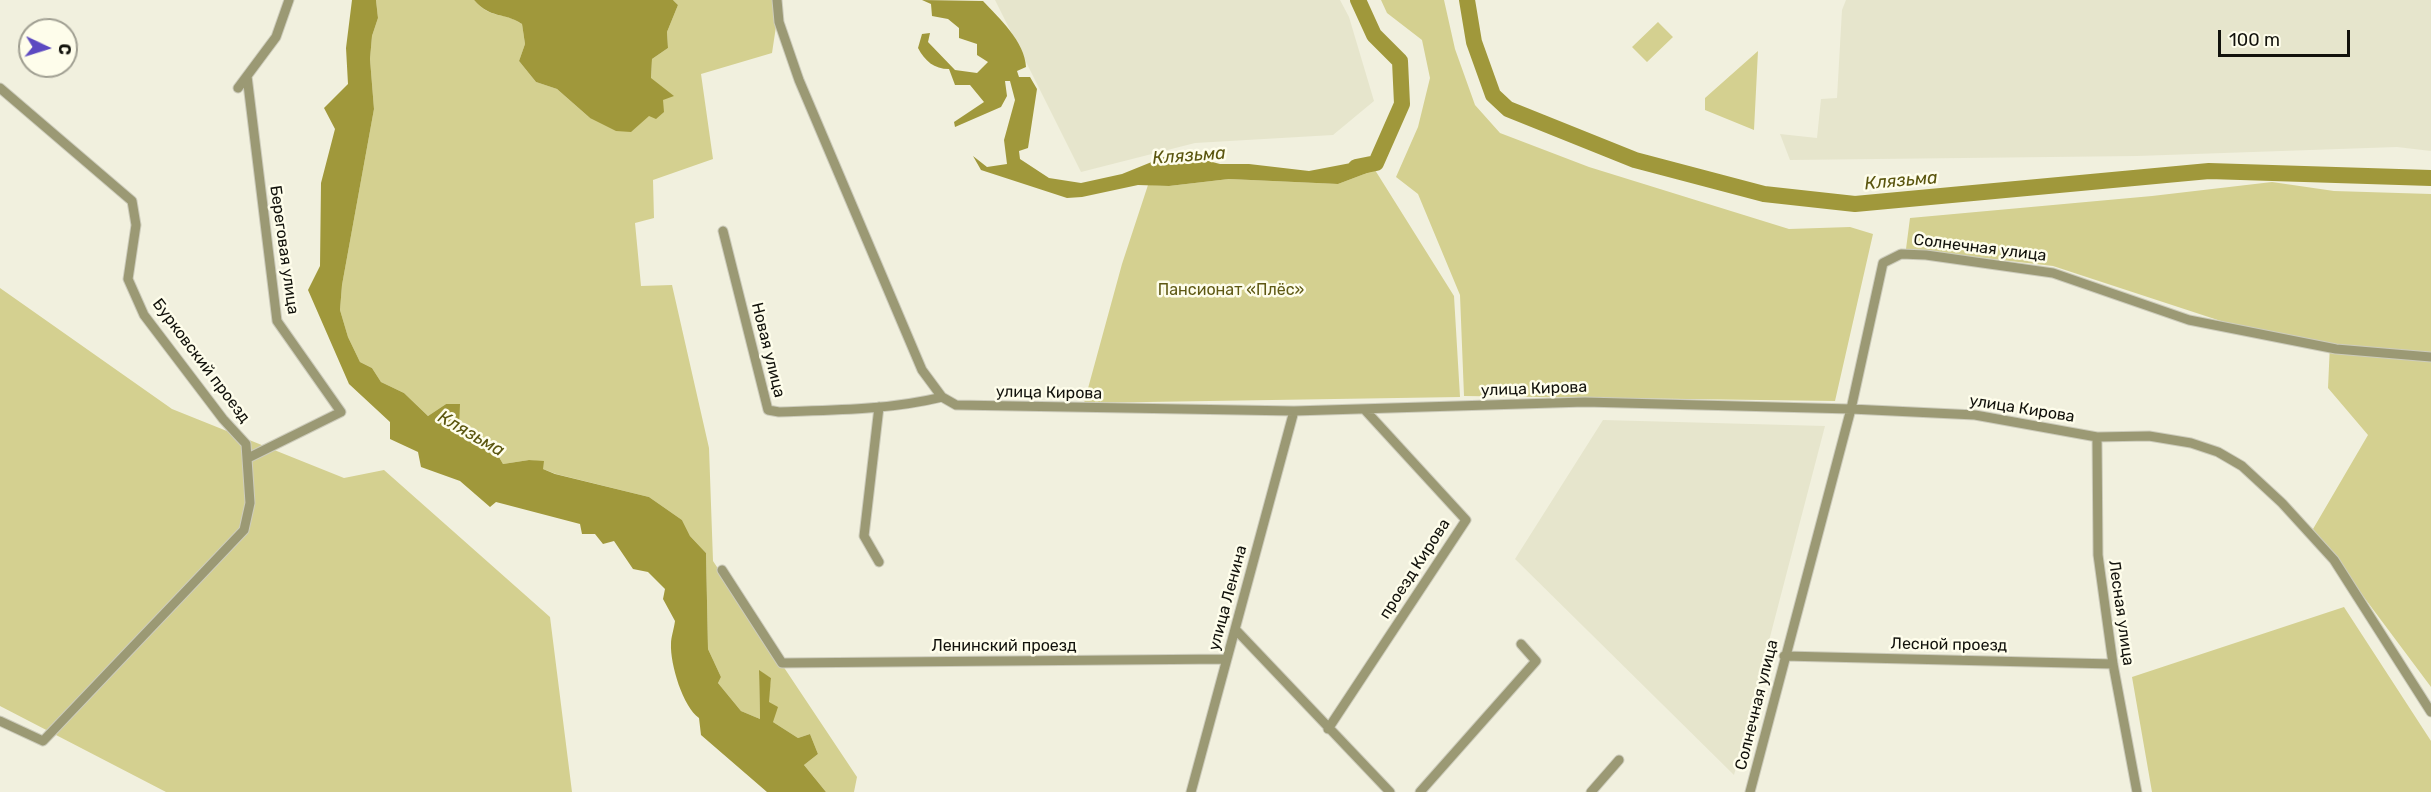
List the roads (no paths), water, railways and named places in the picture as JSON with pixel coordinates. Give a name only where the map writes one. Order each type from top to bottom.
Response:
[{"type":"street","points":[[238,88],[276,37],[289,0]]},
{"type":"street","points":[[777,0],[779,22],[799,80],[922,370],[942,398]]},
{"type":"street","name":"Береговая улица","points":[[248,76],[277,321],[341,412],[248,458]]},
{"type":"street","name":"Бурковский проезд","points":[[0,88],[132,201],[136,225],[128,279],[144,315],[223,419],[246,444],[250,503],[244,530],[43,741],[0,721]]},
{"type":"street","name":"Новая улица","points":[[723,231],[768,410],[779,412],[909,405],[942,398]]},
{"type":"street","name":"Солнечная улица","points":[[1750,792],[1784,656],[1851,409],[1883,263],[1900,254],[2053,273],[2189,320],[2336,349],[2431,357]]},
{"type":"street","name":"улица Кирова","points":[[942,398],[956,405],[973,407],[1294,411],[1586,402],[1851,409],[1976,415],[2097,437],[2149,436],[2191,443],[2218,452],[2242,466],[2282,503],[2334,560],[2431,712]]},
{"type":"street","points":[[879,407],[864,536],[879,562]]},
{"type":"street","name":"проезд Кирова","points":[[1328,729],[1466,520],[1365,410]]},
{"type":"street","name":"улица Ленина","points":[[1191,792],[1294,411]]},
{"type":"street","name":"Лесная улица","points":[[2097,437],[2098,555],[2113,664],[2137,792]]},
{"type":"street","name":"Ленинский проезд","points":[[722,570],[782,663],[1227,659]]},
{"type":"street","points":[[1235,629],[1390,792]]},
{"type":"street","points":[[1420,792],[1536,661],[1521,644]]},
{"type":"street","name":"Лесной проезд","points":[[1784,656],[2113,664]]},
{"type":"street","points":[[1591,792],[1619,760]]},
{"type":"water","points":[[352,0],[376,0],[378,18],[372,36],[370,59],[374,109],[342,285],[340,310],[348,337],[360,362],[372,368],[381,382],[404,393],[428,416],[446,404],[460,404],[459,427],[481,447],[495,450],[503,464],[529,460],[544,461],[543,469],[555,474],[649,497],[682,520],[690,536],[706,553],[708,649],[721,677],[718,683],[741,711],[760,719],[759,670],[771,678],[769,702],[778,707],[773,722],[798,738],[810,734],[818,754],[804,765],[826,792],[767,792],[701,735],[699,718],[688,705],[675,673],[671,639],[675,621],[663,599],[665,589],[648,572],[633,569],[614,541],[603,544],[595,534],[582,534],[580,524],[496,502],[490,507],[460,481],[421,467],[418,452],[390,439],[390,422],[349,384],[308,290],[320,266],[321,183],[335,129],[324,108],[348,84],[346,48]]},
{"type":"water","points":[[474,0],[673,0],[678,5],[667,32],[668,48],[652,59],[651,78],[674,96],[663,100],[664,112],[656,119],[649,116],[631,132],[616,131],[590,118],[557,89],[536,82],[519,61],[525,44],[522,24],[486,10]]},
{"type":"water","points":[[922,0],[983,1],[1010,31],[1025,58],[1026,67],[1017,71],[1019,77],[1030,77],[1037,89],[1028,148],[1019,151],[1020,159],[1049,178],[1081,183],[1122,174],[1164,157],[1189,156],[1220,164],[1249,164],[1309,171],[1377,158],[1375,170],[1338,184],[1229,179],[1169,186],[1138,185],[1067,198],[981,170],[973,156],[987,167],[1007,164],[1004,140],[1015,100],[1010,81],[1005,81],[1007,96],[1001,107],[955,127],[954,122],[984,102],[970,85],[955,85],[949,69],[934,66],[924,57],[918,48],[922,34],[930,33],[928,42],[955,70],[977,73],[988,62],[977,55],[977,44],[959,38],[959,28],[948,19],[932,16],[931,4]]},
{"type":"waterway","name":"Клязьма","points":[[1356,167],[1376,163],[1402,104],[1400,61],[1374,35],[1358,0]]},
{"type":"waterway","name":"Клязьма","points":[[1467,0],[1474,42],[1493,95],[1508,109],[1635,160],[1764,194],[1855,204],[2209,171],[2431,178]]},
{"type":"park label","name":"Пансионат «Плёс»","points":[[1231,290]]}]
